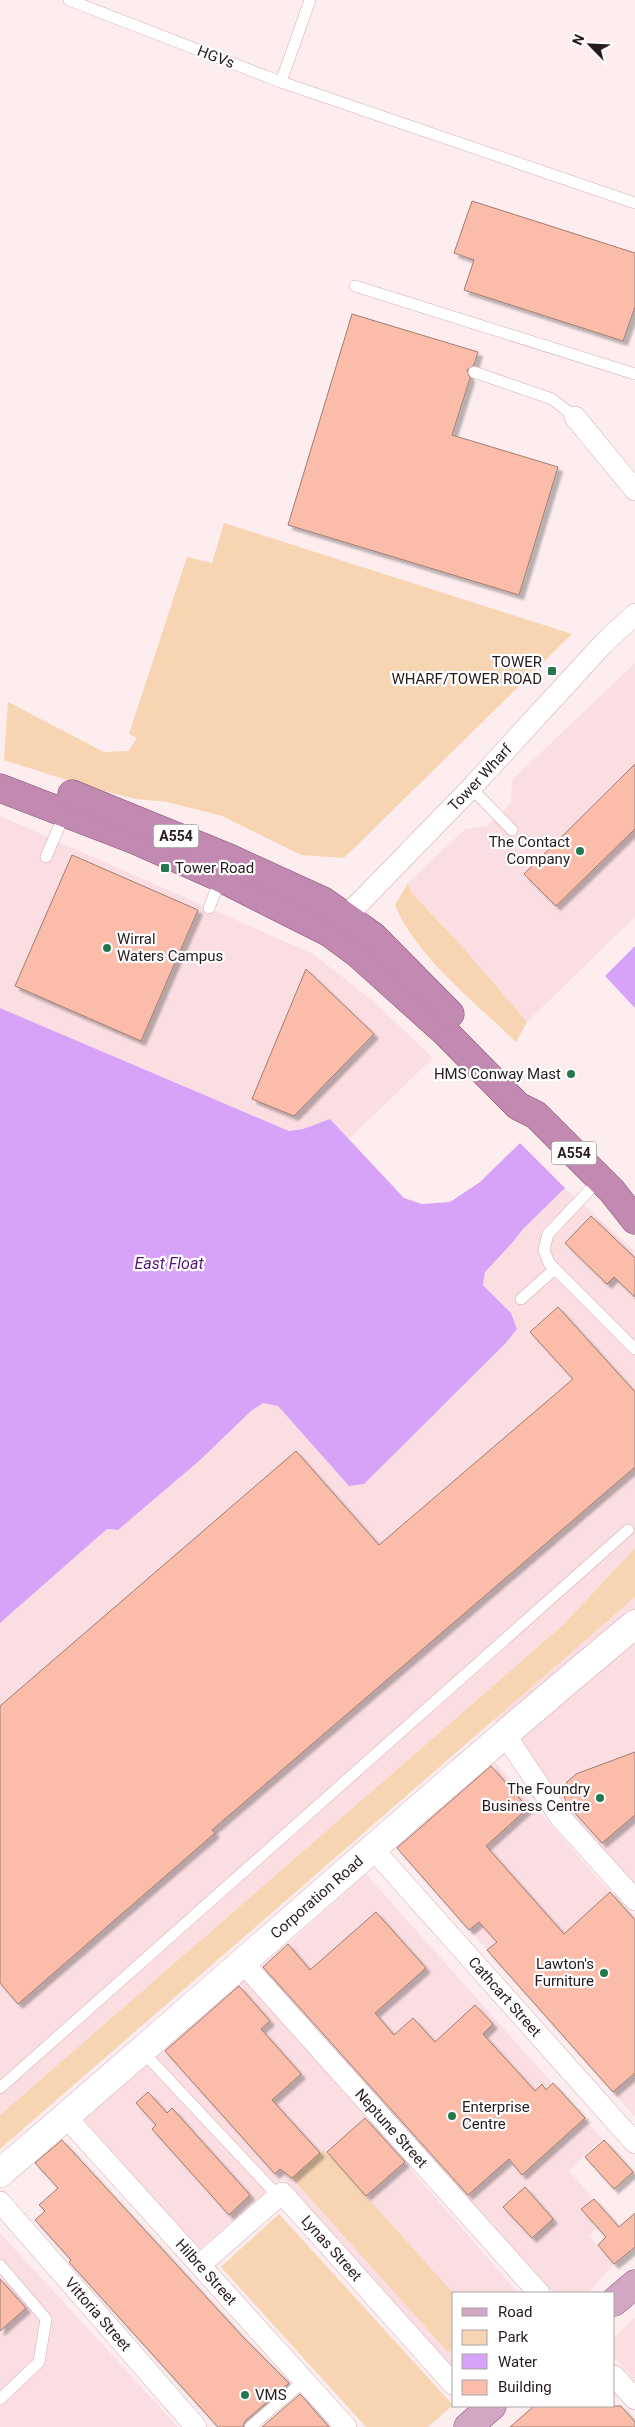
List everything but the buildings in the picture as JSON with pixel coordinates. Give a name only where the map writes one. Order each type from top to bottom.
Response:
[{"type":"highway","name":"A554","points":[[0,772],[68,803],[225,868],[323,901],[338,925],[373,936],[531,1096],[536,1115],[616,1191],[635,1220]]},
{"type":"highway","name":"A554","points":[[0,788],[68,803]]},
{"type":"main road","name":"Corporation Road","points":[[0,2173],[243,1963],[504,1733],[635,1624]]},
{"type":"main road","points":[[615,2301],[635,2284]]},
{"type":"street","points":[[575,417],[635,490]]},
{"type":"street","name":"Tower Wharf","points":[[338,925],[471,788],[603,644],[633,618]]},
{"type":"street","points":[[504,1733],[560,1817],[635,1900]]},
{"type":"street","name":"Cathcart Street","points":[[373,1848],[635,2143]]},
{"type":"street","name":"Neptune Street","points":[[243,1963],[538,2292]]},
{"type":"street","name":"Hilbre Street","points":[[66,2117],[201,2264],[346,2427]]},
{"type":"street","name":"Lynas Street","points":[[278,2196],[282,2193],[452,2383]]},
{"type":"street","points":[[201,2264],[278,2196]]},
{"type":"street","name":"Vittoria Street","points":[[0,2202],[196,2427]]},
{"type":"street","points":[[615,2377],[635,2399]]},
{"type":"lane","name":"HGVs","points":[[69,0],[281,82],[635,202]]},
{"type":"lane","points":[[281,82],[310,0]]},
{"type":"lane","points":[[355,286],[635,374]]},
{"type":"lane","points":[[474,372],[552,399],[575,417]]},
{"type":"lane","points":[[471,788],[512,830]]},
{"type":"lane","points":[[46,857],[68,803]]},
{"type":"lane","points":[[209,908],[225,868]]},
{"type":"lane","points":[[616,1191],[548,1234],[544,1241],[544,1250],[549,1263],[635,1349]]},
{"type":"lane","points":[[521,1299],[555,1269]]},
{"type":"lane","points":[[0,2088],[628,1530]]},
{"type":"lane","points":[[142,2051],[278,2196]]},
{"type":"lane","points":[[0,2265],[46,2319],[39,2362],[0,2398]]},
{"type":"lane","points":[[250,2427],[304,2380]]},
{"type":"shaded area","points":[[635,663],[635,917],[527,1022],[441,923],[411,892],[408,883],[465,829],[487,826],[511,803],[512,780]]},
{"type":"shaded area","points":[[0,816],[313,954],[373,1001],[433,1058],[349,1139],[330,1119],[303,1129],[289,1131],[0,1008]]},
{"type":"shaded area","points":[[565,1188],[635,1251],[635,1548],[563,1625],[0,2115],[0,1623],[107,1529],[118,1530],[199,1461],[251,1411],[263,1403],[278,1406],[349,1486],[448,1402],[505,1344],[516,1329],[511,1313],[483,1284],[485,1272],[523,1229]]},
{"type":"shaded area","points":[[635,1597],[635,1901],[494,1719]]},
{"type":"shaded area","points":[[493,1760],[635,1920],[635,2117],[396,1847]]},
{"type":"shaded area","points":[[366,1874],[602,2139],[569,2171],[605,2212],[592,2223],[596,2229],[589,2236],[614,2264],[589,2292],[552,2292],[262,1967]]},
{"type":"shaded area","points":[[244,1977],[517,2292],[452,2292],[452,2369],[283,2178],[199,2250],[82,2118]]},
{"type":"shaded area","points":[[0,2233],[178,2427],[0,2427]]},
{"type":"shaded area","points":[[635,2318],[635,2381],[615,2358],[615,2336]]},
{"type":"green space","points":[[224,523],[572,634],[344,858],[301,855],[222,816],[167,802],[136,799],[89,787],[4,760],[8,702],[104,752],[128,751],[137,738],[129,734],[187,557],[212,563]]},
{"type":"green space","points":[[408,883],[411,892],[459,943],[527,1022],[516,1042],[448,978],[417,943],[395,905]]},
{"type":"green space","points":[[635,1548],[635,1597],[0,2149],[0,2115],[563,1625]]},
{"type":"green space","points":[[324,2150],[452,2292],[452,2349],[448,2352],[292,2178]]},
{"type":"green space","points":[[279,2214],[452,2406],[428,2427],[366,2427],[221,2267]]},
{"type":"water","points":[[635,946],[635,1008],[605,976]]},
{"type":"water","name":"East Float","points":[[0,1008],[289,1131],[303,1129],[330,1119],[404,1198],[422,1204],[450,1202],[480,1182],[520,1143],[565,1188],[523,1229],[485,1272],[483,1285],[511,1313],[517,1329],[505,1344],[364,1484],[349,1486],[278,1406],[263,1403],[251,1411],[199,1461],[118,1530],[107,1529],[0,1623]]},
{"type":"place","name":"TOWER WHARF/TOWER ROAD","points":[[552,671]]},
{"type":"place","name":"The Contact Company","points":[[580,851]]},
{"type":"place","name":"Tower Road","points":[[165,868]]},
{"type":"place","name":"Wirral Waters Campus","points":[[107,948]]},
{"type":"place","name":"HMS Conway Mast","points":[[571,1074]]},
{"type":"place","name":"The Foundry Business Centre","points":[[600,1798]]},
{"type":"place","name":"Lawton's Furniture","points":[[604,1973]]},
{"type":"place","name":"Enterprise Centre","points":[[452,2116]]},
{"type":"place","name":"VMS","points":[[245,2395]]}]
